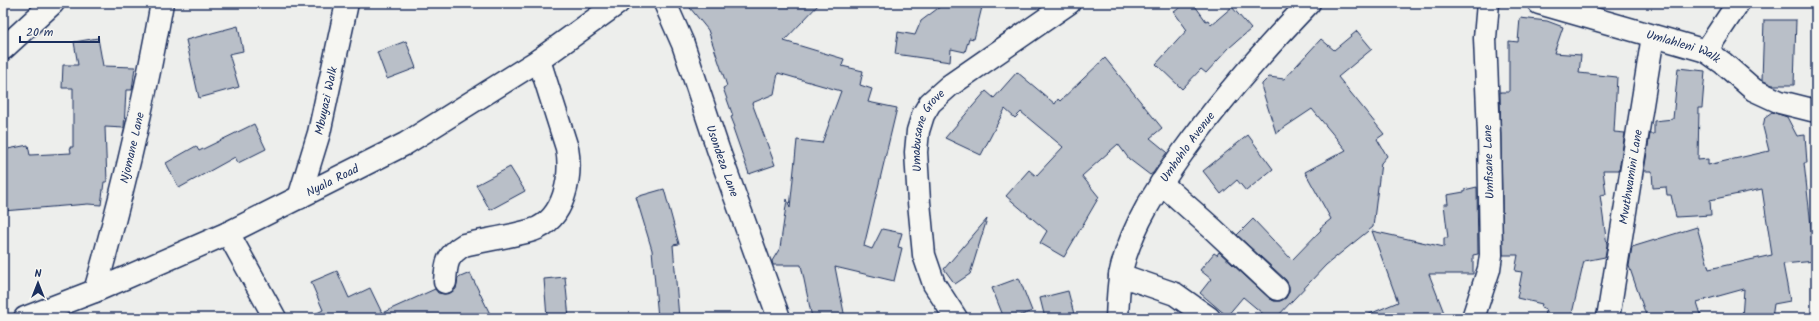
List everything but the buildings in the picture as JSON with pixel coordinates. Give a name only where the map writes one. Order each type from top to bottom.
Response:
[{"type":"street","points":[[3,49],[54,3]]},
{"type":"street","name":"Njomane Lane","points":[[94,291],[117,214],[134,145],[162,3]]},
{"type":"street","name":"Mbuyazi Walk","points":[[299,198],[319,133],[347,3]]},
{"type":"street","name":"Nyala Road","points":[[25,318],[94,291],[228,233],[405,144],[538,60],[618,3]]},
{"type":"street","name":"Usondeza Lane","points":[[666,3],[683,44],[718,149],[779,318]]},
{"type":"street","name":"Umabusane Grove","points":[[956,318],[934,284],[924,255],[919,209],[916,152],[918,131],[922,115],[930,103],[949,86],[1069,3]]},
{"type":"street","name":"Umhohlo Avenue","points":[[1117,318],[1120,275],[1133,236],[1161,183],[1212,111],[1309,3]]},
{"type":"street","name":"Umfisane Lane","points":[[1473,318],[1489,269],[1492,250],[1485,38],[1488,3]]},
{"type":"street","name":"Umlahleni Walk","points":[[1539,3],[1706,51],[1723,63],[1754,90],[1780,102],[1816,111]]},
{"type":"street","points":[[1706,51],[1738,3]]},
{"type":"street","name":"Mvuthwamini Lane","points":[[1608,318],[1653,36]]},
{"type":"street","points":[[445,282],[446,266],[454,250],[464,245],[534,230],[554,213],[561,203],[568,184],[570,163],[567,148],[538,60]]},
{"type":"street","points":[[1161,183],[1277,289]]},
{"type":"street","points":[[228,233],[275,318]]},
{"type":"street","points":[[1120,275],[1176,294],[1209,318]]}]
